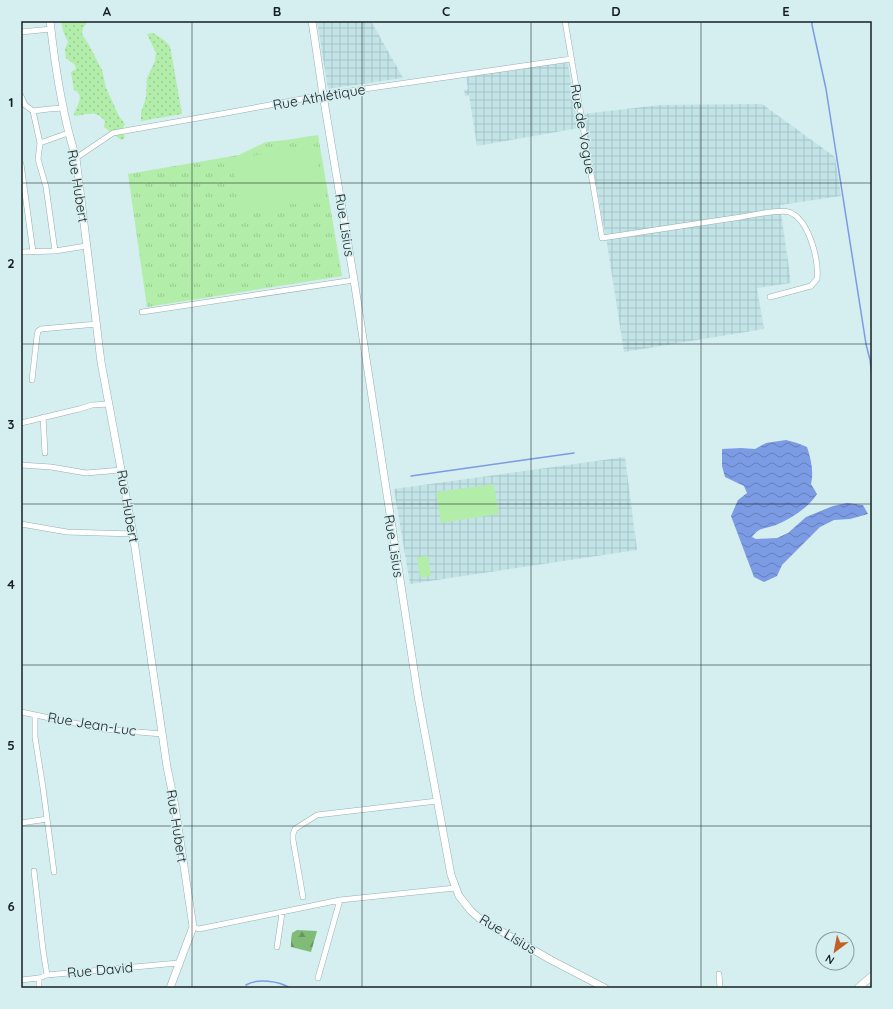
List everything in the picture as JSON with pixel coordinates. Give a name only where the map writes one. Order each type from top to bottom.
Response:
[{"type":"street","name":"Rue Lisius","points":[[312,21],[354,280],[418,696],[452,888],[462,901],[480,919],[551,960],[605,988]]},
{"type":"street","name":"Rue de Vogue","points":[[565,21],[602,238],[751,215],[784,211],[790,212],[803,223],[811,241],[816,260],[817,279],[811,286],[770,297]]},
{"type":"street","points":[[21,32],[51,25]]},
{"type":"street","name":"Rue Hubert","points":[[51,25],[63,108],[68,133],[76,158],[101,362],[133,534],[162,734],[175,806],[193,927]]},
{"type":"street","name":"Rue Athlétique","points":[[76,158],[113,133],[323,95],[571,59]]},
{"type":"street","points":[[21,96],[24,105],[33,111],[40,142],[38,159],[46,186],[55,251]]},
{"type":"street","points":[[33,111],[49,108],[63,108]]},
{"type":"street","points":[[40,142],[68,133]]},
{"type":"street","points":[[21,164],[32,252]]},
{"type":"street","points":[[21,252],[55,251],[86,246]]},
{"type":"street","points":[[142,312],[354,280]]},
{"type":"street","points":[[32,380],[38,331],[41,329],[97,324]]},
{"type":"street","points":[[21,423],[92,405],[109,404]]},
{"type":"street","points":[[43,417],[45,453]]},
{"type":"street","points":[[21,465],[51,467],[86,473],[121,470]]},
{"type":"street","points":[[21,524],[67,532],[133,534]]},
{"type":"street","name":"Rue Jean-Luc","points":[[21,712],[103,729],[162,734]]},
{"type":"street","points":[[35,715],[35,737],[54,872]]},
{"type":"street","points":[[303,897],[293,840],[293,832],[297,827],[317,815],[437,801]]},
{"type":"street","points":[[21,824],[47,819]]},
{"type":"street","points":[[34,871],[43,950],[48,975]]},
{"type":"street","points":[[170,988],[178,963],[193,927],[199,929],[340,900],[452,888]]},
{"type":"street","points":[[318,978],[340,900]]},
{"type":"street","points":[[277,947],[282,912]]},
{"type":"street","name":"Rue David","points":[[21,980],[39,978],[48,975],[178,963]]},
{"type":"street","points":[[719,974],[720,988]]},
{"type":"street","points":[[858,988],[872,976]]},
{"type":"street","points":[[39,978],[39,988]]},
{"type":"shaded area","points":[[317,21],[371,21],[403,78],[328,89]]},
{"type":"shaded area","points":[[564,61],[568,64],[571,84],[570,87],[579,128],[477,146],[469,95],[465,96],[464,90],[468,89],[466,76]]},
{"type":"shaded area","points":[[762,104],[835,157],[841,196],[780,205],[791,283],[757,288],[764,329],[624,352],[607,243],[583,114],[660,105]]},
{"type":"shaded area","points":[[625,457],[637,550],[410,584],[394,489]]},
{"type":"green space","points":[[61,21],[88,21],[83,28],[82,34],[102,70],[106,88],[119,116],[125,124],[122,131],[125,137],[124,139],[121,140],[104,127],[105,121],[98,115],[74,115],[80,98],[78,92],[74,90],[71,72],[76,69],[75,65],[66,58],[65,49],[68,42],[63,32]]},
{"type":"green space","points":[[153,33],[170,46],[182,114],[141,121],[141,113],[146,97],[147,78],[155,61],[156,53],[147,34]]},
{"type":"green space","points":[[318,135],[342,276],[147,307],[128,174],[239,155],[266,142]]},
{"type":"green space","points":[[315,146],[323,199],[241,212],[232,159]]},
{"type":"green space","points":[[494,484],[499,514],[441,523],[436,492]]},
{"type":"green space","points":[[428,556],[431,576],[420,578],[417,557]]},
{"type":"green space","points":[[297,930],[317,931],[311,952],[291,947],[292,933]]},
{"type":"water","points":[[786,440],[807,447],[812,466],[811,484],[817,494],[809,504],[794,516],[776,525],[760,530],[752,537],[756,539],[777,538],[788,533],[806,517],[833,506],[847,503],[863,505],[868,514],[850,519],[834,520],[820,527],[782,565],[777,576],[764,582],[754,577],[731,516],[738,500],[747,493],[744,486],[725,477],[722,466],[722,449],[755,449],[766,443]]},
{"type":"waterway","points":[[812,21],[826,89],[872,376]]},
{"type":"waterway","points":[[411,476],[574,453]]},
{"type":"waterway","points":[[246,985],[268,981],[290,988]]}]
